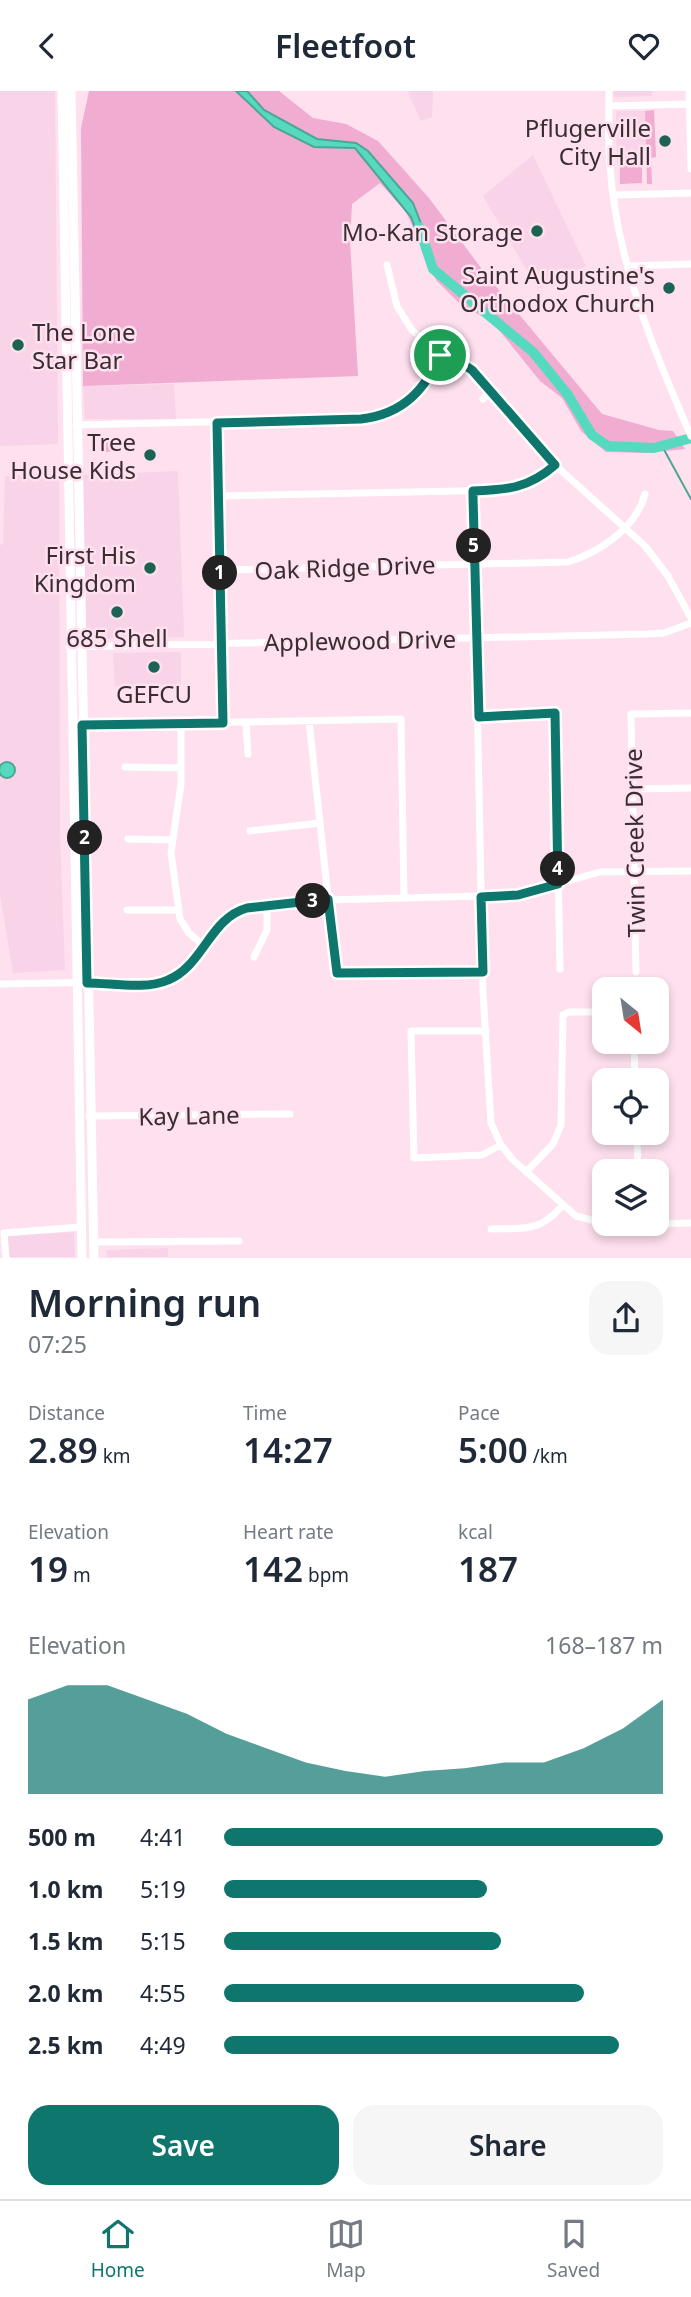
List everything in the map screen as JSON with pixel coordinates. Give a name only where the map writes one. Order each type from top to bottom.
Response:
[{"type":"main road","points":[[62,91],[70,359],[76,425],[94,1258]]},
{"type":"main road","points":[[71,91],[69,647],[82,1258]]},
{"type":"street","points":[[608,91],[614,195],[629,266],[650,342],[689,432]]},
{"type":"street","points":[[689,91],[691,169]]},
{"type":"street","points":[[609,106],[690,104]]},
{"type":"street","points":[[614,195],[691,193]]},
{"type":"street","points":[[629,266],[691,264]]},
{"type":"street","points":[[387,265],[397,306],[405,322],[420,339],[472,370],[555,465],[625,526],[658,562],[691,618]]},
{"type":"street","points":[[76,425],[361,419],[380,416],[414,397],[425,384],[442,351]]},
{"type":"street","points":[[483,399],[491,391]]},
{"type":"street","points":[[217,423],[223,723]]},
{"type":"street","points":[[219,496],[517,489],[531,484],[555,465]]},
{"type":"street","points":[[473,491],[488,1112],[500,1145],[526,1173],[562,1206],[576,1216],[592,1222]]},
{"type":"street","name":"Oak Ridge Drive","points":[[220,570],[568,562],[598,551],[642,506],[645,494]]},
{"type":"street","name":"Applewood Drive","points":[[69,647],[647,634],[664,633],[691,623]]},
{"type":"street","points":[[479,717],[555,713],[560,969]]},
{"type":"street","name":"Twin Creek Drive","points":[[636,972],[631,714],[691,713]]},
{"type":"street","points":[[82,725],[401,719],[404,898]]},
{"type":"street","points":[[309,721],[336,971],[339,974],[483,972]]},
{"type":"street","points":[[246,722],[248,754]]},
{"type":"street","points":[[181,724],[181,768],[171,840],[178,910],[189,933],[204,946]]},
{"type":"street","points":[[125,767],[181,768]]},
{"type":"street","points":[[633,789],[691,788]]},
{"type":"street","points":[[250,831],[320,823]]},
{"type":"street","points":[[128,839],[171,840]]},
{"type":"street","points":[[0,984],[166,981],[185,968],[229,916],[247,908],[328,899],[518,895],[600,873],[691,870]]},
{"type":"street","points":[[254,957],[267,930],[267,905]]},
{"type":"street","points":[[127,910],[178,910]]},
{"type":"street","points":[[526,1173],[553,1144],[561,1125],[563,1015],[569,1011],[592,1012]]},
{"type":"street","points":[[486,1031],[411,1031],[414,1158],[472,1156],[500,1145]]},
{"type":"street","name":"Kay Lane","points":[[89,1116],[289,1114]]},
{"type":"street","points":[[491,1229],[536,1228],[551,1219],[562,1206]]},
{"type":"street","points":[[669,1223],[691,1223]]},
{"type":"street","points":[[6,1258],[4,1233],[81,1227]]},
{"type":"street","points":[[93,1241],[239,1241]]},
{"type":"shaded area","points":[[0,91],[55,91],[58,444],[0,446]]},
{"type":"shaded area","points":[[89,91],[279,91],[313,118],[346,124],[378,141],[429,198],[484,272],[602,414],[659,430],[673,431],[685,449],[646,453],[606,452],[581,431],[562,398],[540,381],[491,320],[464,308],[436,280],[406,212],[380,183],[352,204],[350,241],[358,376],[83,386],[81,128]]},
{"type":"shaded area","points":[[236,91],[247,91],[264,110],[317,139],[356,143],[368,151],[413,203],[427,239],[419,238],[411,217],[355,148],[314,147],[274,127]]},
{"type":"shaded area","points":[[407,91],[433,91],[432,117],[421,121]]},
{"type":"shaded area","points":[[613,91],[652,91],[652,96],[614,97]]},
{"type":"shaded area","points":[[654,110],[656,157],[651,158],[652,184],[647,184],[645,111]]},
{"type":"shaded area","points":[[616,111],[645,111],[646,162],[617,163]]},
{"type":"shaded area","name":"Mo-Kan Storage","points":[[533,155],[586,266],[538,289],[483,196]]},
{"type":"shaded area","points":[[620,164],[642,164],[642,183],[620,184]]},
{"type":"shaded area","points":[[174,384],[176,419],[85,419],[83,386]]},
{"type":"shaded area","points":[[99,438],[114,438],[116,450],[102,453]]},
{"type":"shaded area","points":[[178,471],[184,637],[86,639],[83,475]]},
{"type":"shaded area","points":[[59,474],[60,834],[65,970],[13,973],[0,895],[0,545],[3,544],[5,476]]},
{"type":"shaded area","points":[[181,652],[181,685],[115,687],[113,653]]},
{"type":"shaded area","points":[[7,762],[13,764],[13,776],[7,778],[1,776],[-1,770],[1,764]]},
{"type":"shaded area","points":[[74,1232],[75,1257],[8,1257],[7,1236]]},
{"type":"shaded area","points":[[168,1248],[168,1257],[107,1257],[106,1250]]},
{"type":"waterway","points":[[419,227],[433,269],[533,352],[568,395],[592,435],[608,446],[654,448],[691,438]]},
{"type":"waterway","points":[[662,446],[691,499]]},
{"type":"place","name":"Pflugerville City Hall","points":[[665,141]]},
{"type":"place","name":"Mo-Kan Storage","points":[[537,231]]},
{"type":"place","name":"Saint Augustine's Orthodox Church","points":[[669,288]]},
{"type":"place","name":"The Lone Star Bar","points":[[18,345]]},
{"type":"place","name":"Tree House Kids","points":[[150,455]]},
{"type":"place","name":"First His Kingdom","points":[[150,568]]},
{"type":"place","name":"685 Shell","points":[[117,612]]},
{"type":"place","name":"GEFCU","points":[[154,667]]},
{"type":"route","points":[[442,351],[453,356],[472,370],[555,465],[531,484],[517,489],[473,491],[473,497],[479,717],[555,713],[558,884],[518,895],[481,897],[483,972],[339,974],[336,971],[328,899],[241,909],[224,920],[185,968],[166,981],[87,983],[82,725],[223,723],[217,423],[361,419],[380,416],[404,405],[414,397],[433,372],[440,355],[442,351]]}]
